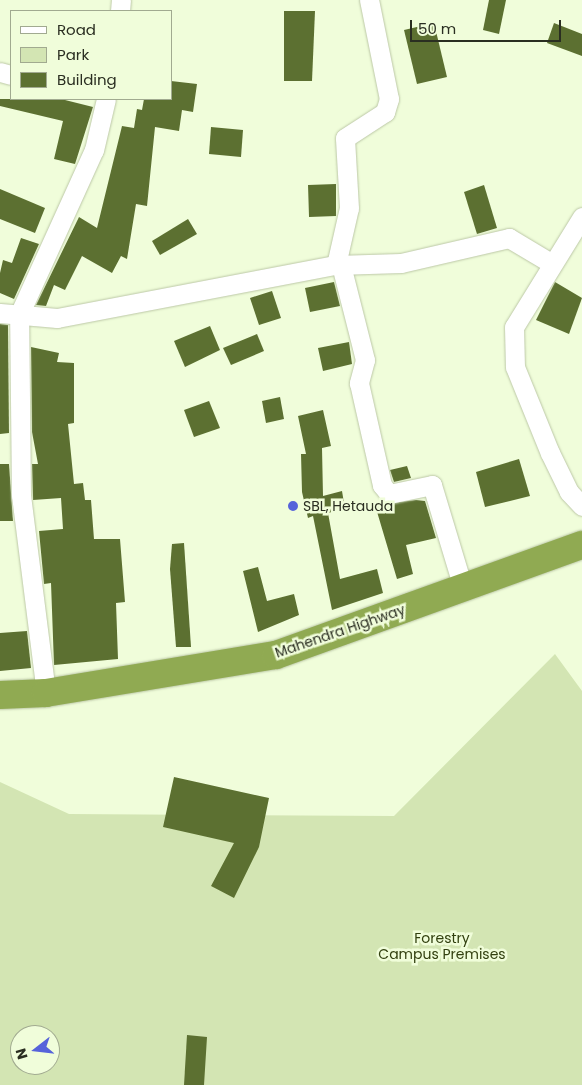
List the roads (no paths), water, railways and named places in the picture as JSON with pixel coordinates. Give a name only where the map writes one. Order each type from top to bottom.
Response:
[{"type":"highway","name":"Mahendra Highway","points":[[0,695],[46,693],[276,655],[582,545]]},
{"type":"street","points":[[369,0],[389,99],[385,112],[345,138],[349,208],[339,265],[365,360],[360,383],[382,484],[390,494],[432,485],[463,588]]},
{"type":"street","points":[[46,693],[21,495],[19,315],[94,150],[103,100]]},
{"type":"street","points":[[582,217],[514,327],[515,367],[550,453],[569,492],[582,506]]},
{"type":"street","points":[[0,313],[57,318],[339,265],[401,264],[509,238],[552,263]]},
{"type":"place","name":"SBL, Hetauda","points":[[293,506]]},
{"type":"park label","name":"Forestry Campus Premises","points":[[442,946]]}]
